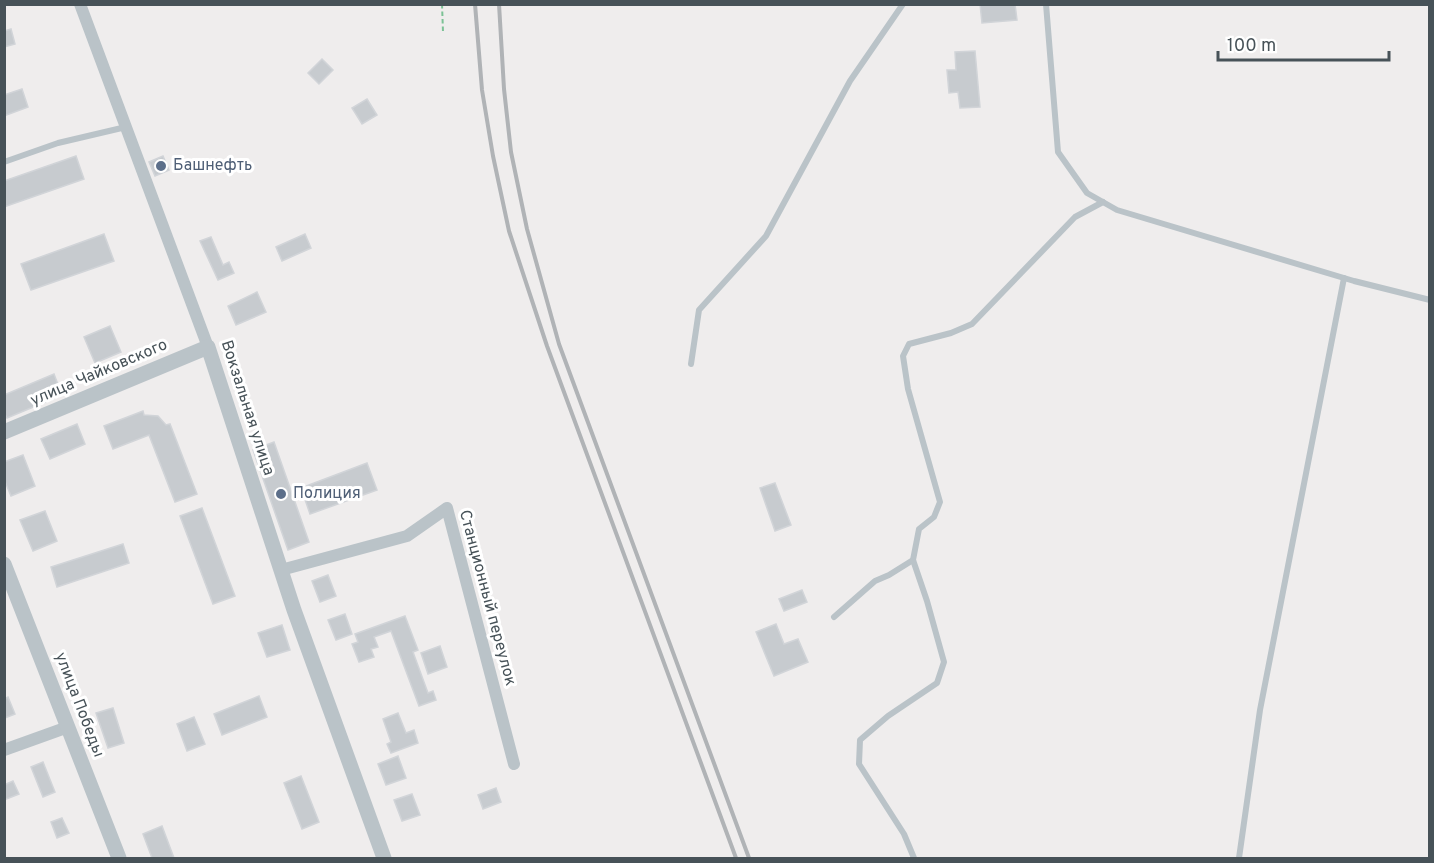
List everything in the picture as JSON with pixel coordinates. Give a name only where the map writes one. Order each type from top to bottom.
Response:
[{"type":"street","name":"Вокзальная улица","points":[[80,4],[208,347],[281,570],[384,858]]},
{"type":"street","name":"улица Чайковского","points":[[4,432],[208,347]]},
{"type":"street","name":"Станционный переулок","points":[[281,570],[407,536],[447,507],[514,765]]},
{"type":"street","name":"улица Победы","points":[[4,564],[119,858]]},
{"type":"street","points":[[4,750],[68,727]]},
{"type":"lane","points":[[691,364],[699,310],[766,236],[850,81],[903,4]]},
{"type":"lane","points":[[1046,4],[1058,152],[1087,193],[1118,210],[1344,278],[1430,300]]},
{"type":"lane","points":[[4,162],[58,142],[127,127]]},
{"type":"lane","points":[[914,858],[904,834],[859,764],[861,740],[888,716],[937,683],[944,662],[913,560],[919,529],[934,517],[940,502],[908,389],[903,356],[909,344],[951,333],[972,324],[1075,217],[1103,202]]},
{"type":"lane","points":[[1239,858],[1260,710],[1344,278]]},
{"type":"lane","points":[[834,617],[875,581],[913,560]]},
{"type":"path","points":[[442,4],[443,32]]},
{"type":"building","points":[[980,4],[1015,4],[1017,20],[982,23]]},
{"type":"building","points":[[11,29],[15,44],[4,47],[4,31]]},
{"type":"building","points":[[975,51],[980,107],[960,108],[958,92],[949,93],[947,70],[956,70],[955,52]]},
{"type":"building","points":[[322,59],[333,70],[319,84],[308,73]]},
{"type":"building","points":[[22,89],[28,107],[4,116],[4,95]]},
{"type":"building","points":[[367,99],[377,115],[362,124],[352,108]]},
{"type":"building","points":[[76,156],[84,179],[4,207],[4,181]]},
{"type":"building","points":[[163,156],[169,170],[155,176],[149,162]]},
{"type":"building","points":[[104,234],[114,261],[31,290],[21,264]]},
{"type":"building","points":[[305,234],[311,248],[282,261],[276,247]]},
{"type":"building","points":[[211,237],[223,265],[229,262],[234,273],[218,280],[200,241]]},
{"type":"building","points":[[257,292],[266,312],[236,325],[228,306]]},
{"type":"building","points":[[110,326],[121,352],[95,363],[84,337]]},
{"type":"building","points":[[54,374],[62,395],[7,418],[4,412],[4,395]]},
{"type":"building","points":[[143,411],[144,415],[158,416],[166,425],[170,424],[197,494],[175,502],[149,435],[113,449],[104,426]]},
{"type":"building","points":[[77,424],[85,444],[50,459],[41,439]]},
{"type":"building","points":[[274,442],[309,542],[288,550],[253,450]]},
{"type":"building","points":[[23,455],[35,486],[11,496],[4,479],[4,462]]},
{"type":"building","points":[[367,463],[377,490],[310,514],[301,488]]},
{"type":"building","points":[[775,483],[791,525],[775,531],[760,488]]},
{"type":"building","points":[[202,508],[235,596],[213,604],[180,516]]},
{"type":"building","points":[[45,511],[57,541],[33,551],[20,520]]},
{"type":"building","points":[[123,544],[129,563],[57,587],[51,567]]},
{"type":"building","points":[[328,575],[336,596],[320,602],[312,581]]},
{"type":"building","points":[[802,590],[807,602],[784,611],[779,599]]},
{"type":"building","points":[[345,614],[352,634],[336,640],[328,620]]},
{"type":"building","points":[[405,616],[418,650],[413,652],[428,693],[433,691],[436,700],[419,706],[391,631],[374,637],[378,647],[371,649],[374,657],[359,662],[352,644],[358,642],[355,634]]},
{"type":"building","points":[[776,624],[784,644],[798,639],[808,662],[774,676],[756,632]]},
{"type":"building","points":[[282,625],[290,650],[267,657],[258,633]]},
{"type":"building","points":[[440,646],[447,667],[428,674],[421,653]]},
{"type":"building","points":[[259,696],[267,717],[222,735],[214,714]]},
{"type":"building","points":[[8,697],[15,714],[5,718],[4,699]]},
{"type":"building","points":[[113,708],[124,743],[108,748],[96,713]]},
{"type":"building","points":[[398,713],[406,733],[414,730],[418,743],[391,753],[387,744],[391,742],[383,719]]},
{"type":"building","points":[[194,717],[205,744],[187,751],[177,724]]},
{"type":"building","points":[[398,756],[406,778],[386,785],[378,764]]},
{"type":"building","points":[[43,762],[55,792],[43,797],[31,767]]},
{"type":"building","points":[[301,776],[319,822],[302,829],[284,783]]},
{"type":"building","points":[[13,781],[19,794],[4,800],[4,785]]},
{"type":"building","points":[[496,788],[501,802],[483,809],[478,795]]},
{"type":"building","points":[[412,794],[420,815],[402,821],[394,800]]},
{"type":"building","points":[[62,818],[69,833],[57,838],[51,822]]},
{"type":"building","points":[[162,826],[174,858],[152,858],[143,834]]},
{"type":"railway","points":[[475,4],[482,90],[509,231],[547,346],[736,858]]},
{"type":"railway","points":[[499,4],[504,89],[511,152],[527,229],[559,344],[749,858]]},
{"type":"place","name":"Башнефть","points":[[161,166]]},
{"type":"place","name":"Полиция","points":[[281,494]]}]
